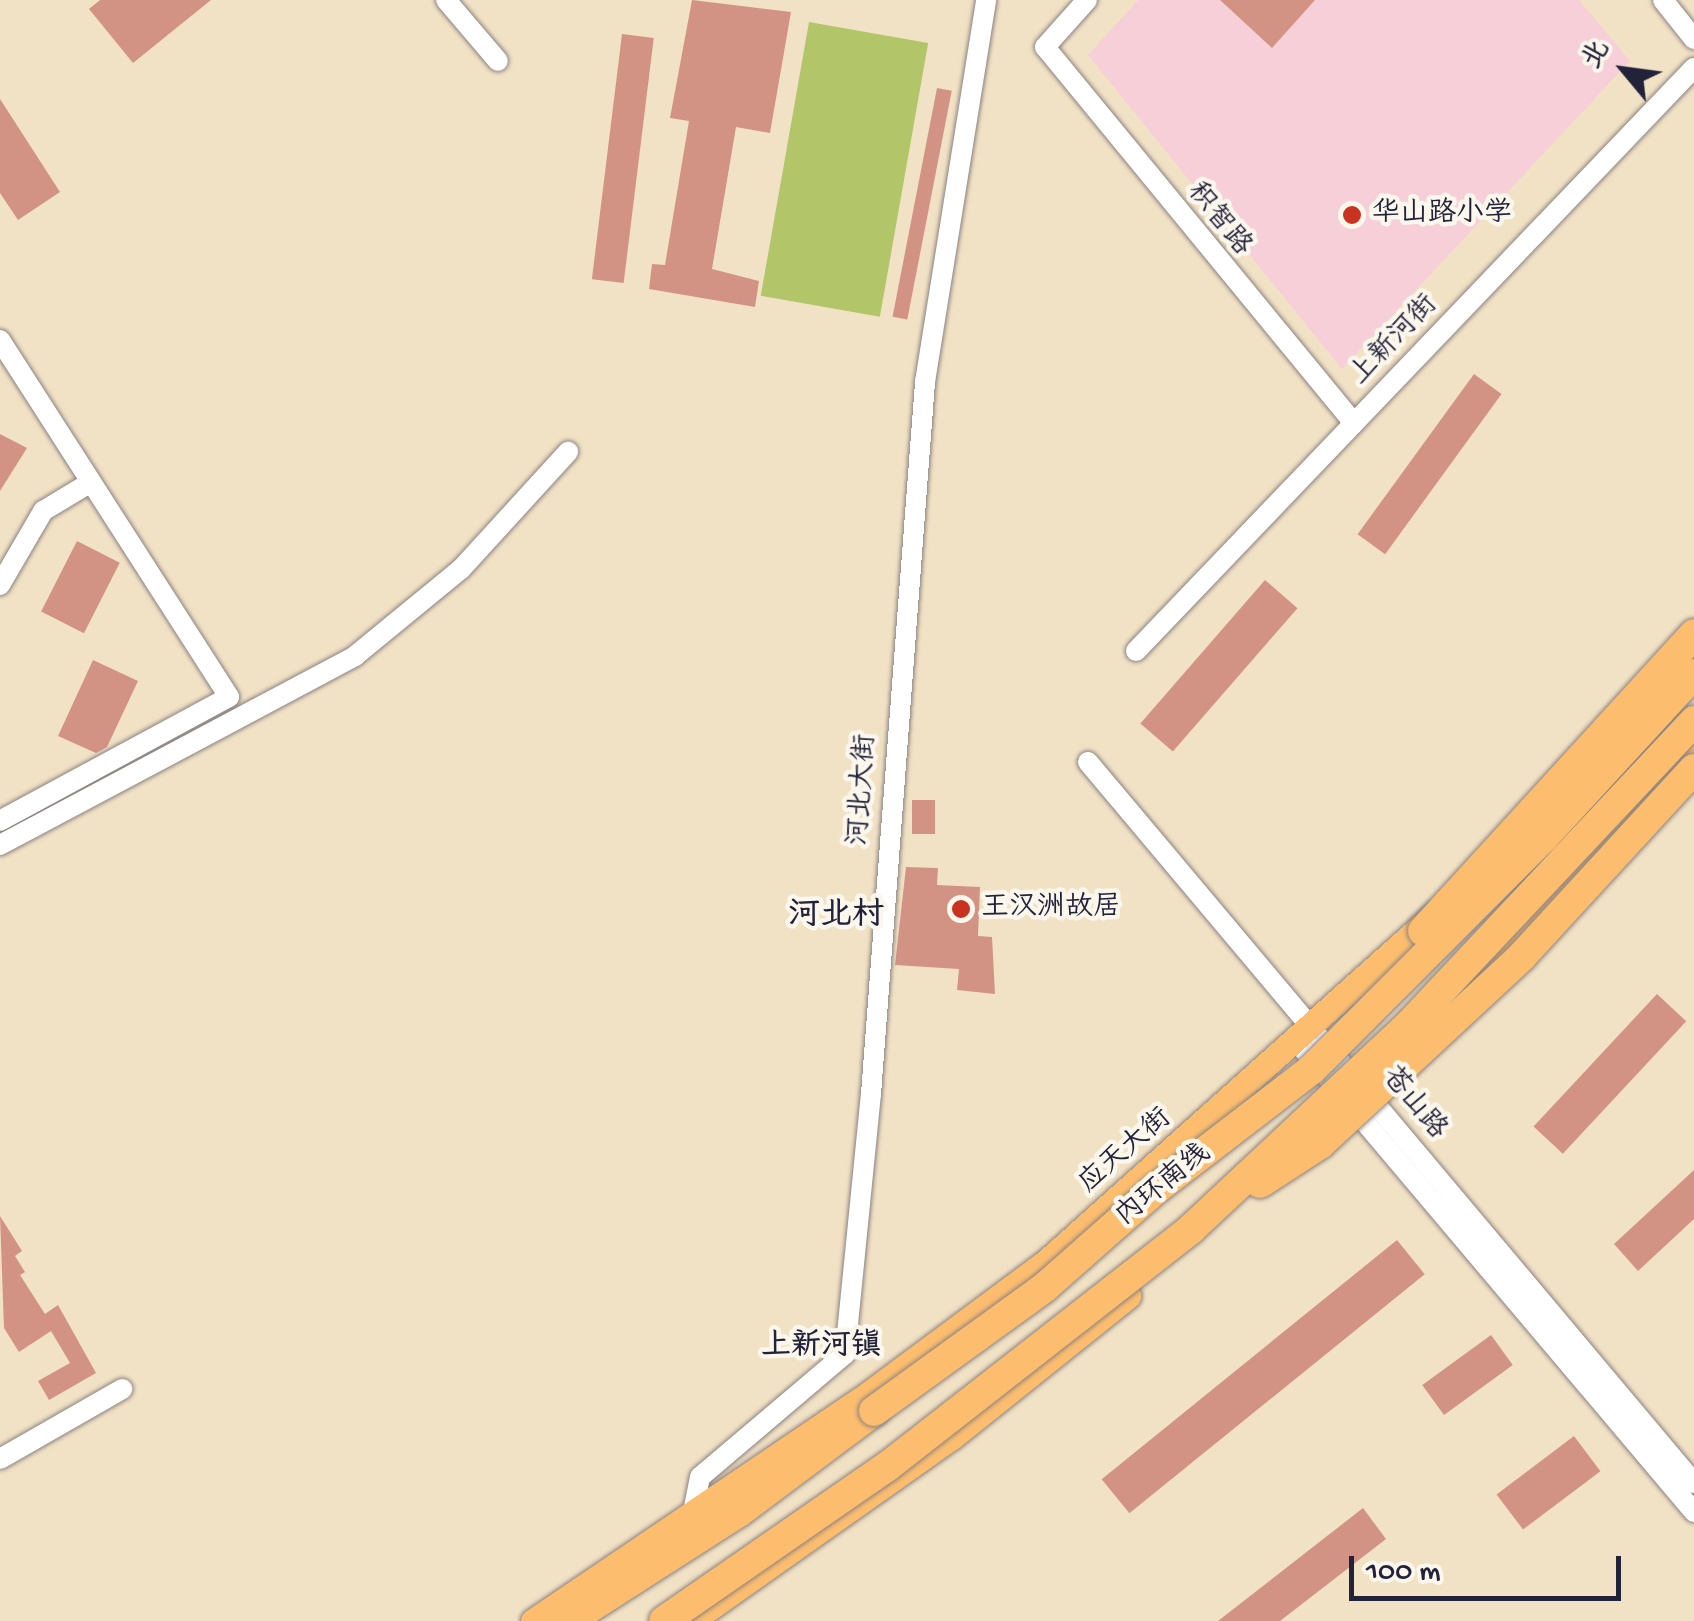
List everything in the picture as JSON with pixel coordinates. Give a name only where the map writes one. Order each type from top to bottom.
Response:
[{"type":"highway","points":[[1156,1190],[1370,988],[1694,634]]},
{"type":"highway","name":"内环南线","points":[[570,1621],[739,1512],[1045,1287],[1156,1190],[1312,1069],[1543,838],[1694,674]]},
{"type":"highway","name":"内环南线","points":[[664,1621],[888,1466],[1191,1229],[1407,1027],[1694,720]]},
{"type":"highway","points":[[1191,1229],[1335,1130],[1522,956],[1694,769]]},
{"type":"main road","name":"应天大街","points":[[533,1621],[692,1518],[1047,1261],[1305,1035],[1530,827],[1694,650]]},
{"type":"main road","points":[[691,1621],[1067,1348],[1358,1095],[1694,747]]},
{"type":"street","points":[[446,0],[498,61]]},
{"type":"street","name":"河北大街","points":[[692,1518],[700,1477],[844,1354],[871,1094],[924,382],[986,0]]},
{"type":"street","name":"积智路","points":[[1087,0],[1045,47],[1354,423]]},
{"type":"street","points":[[1663,0],[1694,38]]},
{"type":"street","name":"上新河街","points":[[1136,651],[1694,68]]},
{"type":"street","points":[[0,340],[229,697],[0,821]]},
{"type":"street","points":[[0,845],[356,656],[462,569],[568,452]]},
{"type":"street","points":[[0,585],[43,511],[91,482]]},
{"type":"street","name":"苍山路","points":[[1088,762],[1305,1035],[1694,1483]]},
{"type":"street","name":"苍山路","points":[[1358,1095],[1694,1512]]},
{"type":"street","points":[[0,1459],[122,1389]]},
{"type":"shaded area","name":"华山路小学","points":[[1138,0],[1579,0],[1630,61],[1342,369],[1088,55]]},
{"type":"green space","points":[[809,22],[928,43],[880,317],[761,296]]},
{"type":"building","points":[[100,0],[211,0],[133,63],[89,9]]},
{"type":"building","points":[[692,0],[791,12],[770,133],[736,127],[712,269],[759,281],[755,307],[649,289],[652,264],[665,265],[689,121],[670,118]]},
{"type":"building","points":[[1220,0],[1315,0],[1272,48]]},
{"type":"building","points":[[622,34],[654,38],[624,283],[592,279]]},
{"type":"building","points":[[937,88],[952,91],[907,320],[893,317]]},
{"type":"building","points":[[0,99],[60,192],[18,220],[0,193]]},
{"type":"building","points":[[1474,374],[1502,394],[1385,554],[1358,534]]},
{"type":"building","points":[[0,434],[27,448],[0,491]]},
{"type":"building","points":[[77,541],[120,563],[84,633],[41,611]]},
{"type":"building","points":[[1265,580],[1297,608],[1173,752],[1140,723]]},
{"type":"building","points":[[93,660],[138,681],[107,747],[96,753],[58,736]]},
{"type":"building","points":[[912,800],[935,800],[935,834],[912,834]]},
{"type":"building","points":[[906,867],[938,868],[937,885],[980,887],[978,936],[992,937],[995,994],[957,990],[959,969],[895,965]]},
{"type":"building","points":[[1657,994],[1686,1021],[1563,1154],[1534,1126]]},
{"type":"building","points":[[1694,1170],[1694,1219],[1638,1271],[1614,1244]]},
{"type":"building","points":[[0,1216],[22,1251],[15,1256],[25,1272],[20,1275],[45,1314],[58,1305],[96,1373],[49,1400],[38,1381],[70,1363],[51,1331],[19,1352],[4,1328]]},
{"type":"building","points":[[1397,1240],[1425,1274],[1129,1513],[1102,1479]]},
{"type":"building","points":[[1491,1335],[1513,1365],[1444,1415],[1422,1385]]},
{"type":"building","points":[[1574,1436],[1600,1471],[1523,1530],[1497,1494]]},
{"type":"building","points":[[1363,1508],[1386,1539],[1280,1621],[1218,1621]]},
{"type":"place","name":"华山路小学","points":[[1352,215]]},
{"type":"place","name":"王汉洲故居","points":[[961,909]]},
{"type":"district","name":"河北村","points":[[836,917]]},
{"type":"district","name":"上新河镇","points":[[821,1348]]}]
